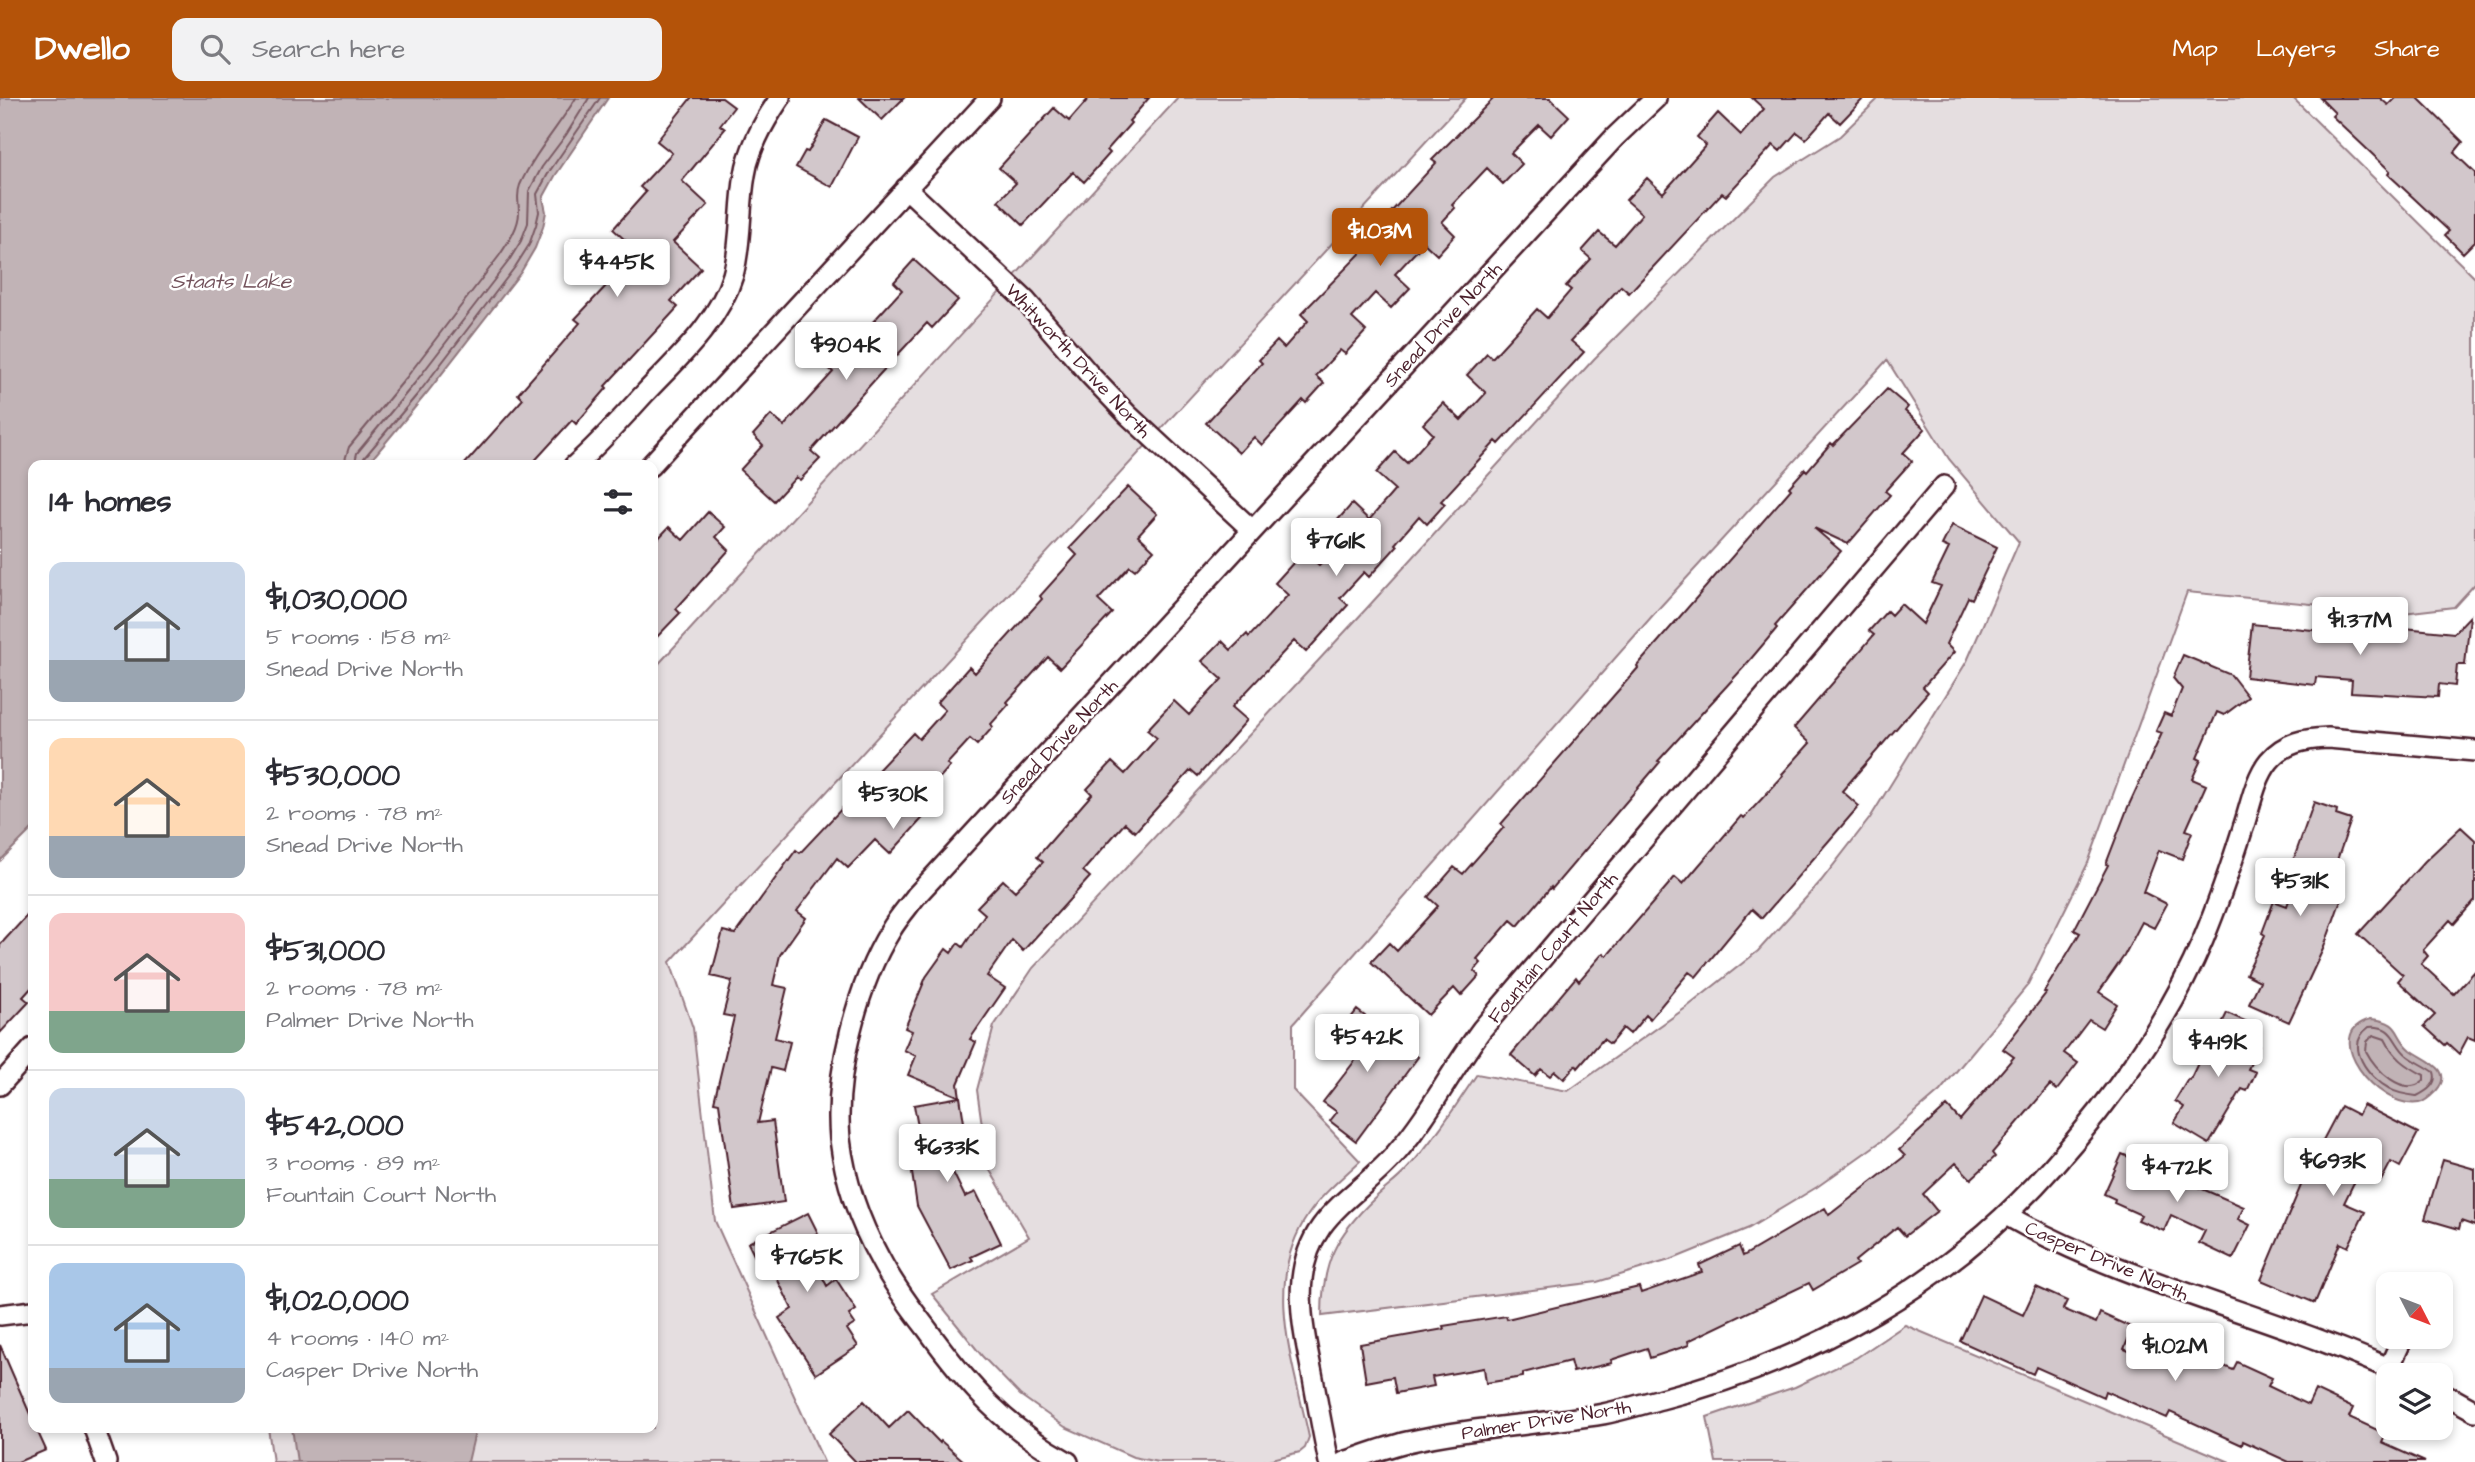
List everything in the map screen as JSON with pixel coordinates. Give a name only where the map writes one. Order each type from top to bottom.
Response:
[{"type":"street","points":[[581,460],[687,348],[717,310],[732,278],[739,249],[745,173],[756,141],[780,98]]},
{"type":"street","points":[[656,460],[990,98]]},
{"type":"street","name":"Snead Drive North","points":[[1068,1462],[1018,1432],[988,1404],[952,1364],[905,1300],[880,1259],[862,1221],[849,1183],[840,1138],[840,1088],[853,1017],[891,931],[916,896],[1605,147],[1656,98]]},
{"type":"street","name":"Whitworth Drive North","points":[[906,188],[1026,301],[1128,415],[1252,530]]},
{"type":"street","name":"Fountain Court North","points":[[1329,1462],[1301,1315],[1301,1283],[1307,1256],[1320,1229],[1338,1207],[1397,1153],[1482,1029],[1944,486]]},
{"type":"street","name":"Palmer Drive North","points":[[1344,1462],[1419,1440],[1609,1413],[1690,1392],[1764,1367],[1828,1339],[1891,1304],[1955,1258],[2006,1214],[2085,1130],[2129,1070],[2167,1010],[2202,944],[2267,763],[2283,748],[2305,739],[2328,738],[2475,751]]},
{"type":"street","points":[[0,1085],[28,1054]]},
{"type":"street","name":"Casper Drive North","points":[[2006,1214],[2044,1237],[2197,1298],[2376,1364]]},
{"type":"street","points":[[0,1315],[28,1312]]},
{"type":"street","points":[[2453,1399],[2475,1411]]},
{"type":"street","points":[[96,1433],[106,1462]]},
{"type":"shaded area","points":[[1178,98],[1466,98],[670,962],[693,1028],[715,1221],[824,1462],[273,1462],[269,1433],[658,1433],[658,665]]},
{"type":"shaded area","points":[[1879,98],[2293,98],[2475,278],[2475,584],[2454,607],[2403,613],[2187,592],[2088,863],[2027,986],[1940,1091],[1883,1140],[1817,1187],[1749,1228],[1673,1259],[1597,1282],[1322,1316],[1328,1265],[1341,1237],[1362,1211],[1417,1158],[1477,1074],[1568,1091],[1687,1007],[1758,951],[1821,881],[1870,818],[1967,661],[2019,542],[1949,459],[1887,360],[1661,606],[1293,1024],[1293,1090],[1360,1161],[1326,1193],[1308,1215],[1294,1241],[1287,1268],[1284,1296],[1286,1324],[1309,1437],[1305,1448],[1300,1452],[1260,1462],[1158,1462],[1133,1457],[1065,1427],[1020,1395],[982,1356],[932,1294],[1029,1237],[988,1167],[977,1090],[994,1026],[1033,968],[1594,359],[1775,177],[1840,136]]},
{"type":"shaded area","points":[[1905,1325],[2230,1462],[1716,1462],[1707,1417],[1795,1387],[1856,1358]]},
{"type":"water","name":"Staats Lake","points":[[0,98],[608,98],[543,198],[546,212],[543,227],[521,272],[371,460],[28,460],[28,833],[0,861]]},
{"type":"water","points":[[2371,1019],[2393,1026],[2411,1050],[2440,1071],[2441,1083],[2426,1100],[2419,1103],[2403,1102],[2387,1095],[2359,1069],[2352,1054],[2350,1039],[2356,1027]]},
{"type":"water","points":[[293,1433],[475,1433],[468,1462],[297,1462]]},
{"type":"building","points":[[691,98],[722,98],[734,107],[720,125],[725,129],[682,181],[708,205],[673,242],[701,268],[671,301],[678,307],[605,386],[607,388],[576,424],[572,420],[535,460],[468,460],[523,399],[518,394],[580,323],[575,319],[638,252],[613,229],[646,192],[640,187],[672,153],[657,141]]},
{"type":"building","points":[[859,98],[904,98],[882,120]]},
{"type":"building","points":[[1089,98],[1149,98],[1107,150],[1110,153],[1084,182],[1073,172],[1023,225],[998,201],[1016,183],[999,168],[1054,108],[1069,121]]},
{"type":"building","points":[[1494,98],[1550,98],[1569,116],[1551,136],[1539,125],[1511,153],[1522,164],[1503,184],[1487,168],[1452,205],[1455,208],[1442,222],[1455,235],[1437,255],[1424,243],[1395,274],[1410,288],[1391,308],[1375,293],[1352,318],[1366,331],[1345,354],[1340,350],[1316,376],[1324,383],[1306,403],[1303,400],[1262,445],[1254,437],[1239,453],[1206,423],[1262,363],[1259,360],[1277,341],[1284,348],[1308,321],[1301,314],[1396,217],[1391,212],[1436,163],[1432,160]]},
{"type":"building","points":[[1752,98],[1864,98],[1840,123],[1829,113],[1806,139],[1797,132],[1780,151],[1773,145],[1726,196],[1722,193],[1629,293],[1621,286],[1571,341],[1584,352],[1499,444],[1496,441],[1441,501],[1445,504],[1427,524],[1419,516],[1369,577],[1364,572],[1340,598],[1348,605],[1306,652],[1294,641],[1232,707],[1247,720],[1198,776],[1191,770],[1135,832],[1125,823],[1083,871],[1090,877],[1023,951],[1012,940],[987,976],[1005,988],[970,1039],[976,1042],[958,1084],[960,1097],[908,1075],[916,1056],[904,1050],[912,1031],[905,1028],[926,977],[946,949],[951,953],[958,943],[963,947],[985,914],[977,907],[1003,880],[1015,891],[1043,862],[1037,857],[1092,794],[1087,789],[1112,762],[1125,774],[1157,738],[1147,730],[1174,701],[1189,715],[1222,679],[1202,661],[1222,641],[1231,650],[1247,634],[1249,637],[1288,595],[1275,583],[1304,551],[1319,565],[1348,534],[1335,523],[1352,504],[1369,520],[1395,490],[1376,473],[1395,452],[1407,463],[1433,434],[1423,424],[1443,403],[1461,420],[1486,393],[1467,375],[1487,353],[1492,358],[1537,309],[1547,318],[1571,290],[1566,286],[1591,259],[1582,251],[1599,232],[1615,245],[1642,214],[1626,200],[1647,178],[1663,193],[1706,145],[1697,137],[1718,113],[1741,135],[1764,109]]},
{"type":"building","points":[[2320,98],[2380,98],[2388,105],[2395,98],[2418,98],[2463,142],[2454,153],[2475,173],[2475,241],[2463,253],[2445,235],[2449,231],[2388,174],[2390,171],[2332,116],[2335,113]]},
{"type":"building","points":[[826,120],[858,137],[832,187],[796,167]]},
{"type":"building","points":[[914,260],[958,300],[932,328],[927,323],[879,375],[811,451],[820,459],[800,480],[796,477],[774,501],[740,470],[763,445],[753,435],[771,415],[784,426],[833,372],[826,366],[846,345],[849,348],[902,290],[894,282]]},
{"type":"building","points":[[1887,389],[1908,407],[1905,411],[1925,429],[1903,453],[1912,461],[1885,491],[1890,495],[1848,544],[1814,528],[1841,551],[1775,626],[1777,628],[1744,667],[1658,761],[1660,762],[1552,889],[1551,887],[1518,926],[1511,920],[1477,959],[1481,963],[1474,971],[1479,976],[1461,996],[1454,988],[1428,1015],[1371,962],[1389,943],[1397,951],[1438,906],[1428,897],[1454,867],[1463,874],[1504,827],[1501,824],[1791,489],[1789,487]]},
{"type":"building","points":[[1128,487],[1157,514],[1138,535],[1154,550],[1135,570],[1130,566],[1098,600],[1112,613],[1060,668],[1048,657],[1007,702],[1009,704],[991,724],[993,727],[977,745],[970,739],[947,764],[950,766],[929,790],[939,800],[890,854],[875,840],[848,868],[837,858],[797,911],[806,918],[780,955],[773,985],[787,988],[775,1038],[790,1042],[783,1071],[771,1068],[758,1123],[773,1121],[784,1202],[734,1209],[719,1103],[714,1102],[734,1017],[723,1015],[732,981],[711,976],[723,931],[735,934],[796,850],[800,853],[913,733],[919,739],[945,710],[937,703],[969,667],[975,673],[1042,599],[1040,596],[1077,555],[1070,548]]},
{"type":"building","points":[[708,512],[725,527],[716,537],[729,550],[676,609],[680,613],[658,636],[658,539],[669,527],[683,540]]},
{"type":"building","points":[[1952,525],[1997,547],[1972,599],[1968,597],[1946,644],[1954,652],[1923,687],[1928,692],[1842,791],[1859,806],[1762,918],[1752,909],[1696,977],[1689,972],[1650,1019],[1646,1015],[1630,1034],[1623,1028],[1610,1044],[1603,1039],[1578,1068],[1576,1065],[1564,1079],[1555,1071],[1550,1076],[1541,1069],[1535,1076],[1511,1055],[1576,977],[1579,981],[1603,953],[1607,956],[1675,877],[1683,884],[1741,816],[1744,818],[1783,776],[1810,743],[1794,728],[1874,635],[1869,631],[1887,611],[1891,615],[1901,604],[1923,624],[1941,586],[1932,583],[1949,548],[1942,545]]},
{"type":"building","points":[[2470,616],[2465,665],[2457,665],[2455,686],[2439,684],[2438,697],[2351,692],[2352,680],[2316,677],[2315,685],[2246,677],[2252,624],[2332,632],[2333,618],[2375,621],[2375,625],[2454,633]]},
{"type":"building","points":[[2183,655],[2231,675],[2248,697],[2224,715],[2217,712],[2197,758],[2201,760],[2192,779],[2206,785],[2186,830],[2192,832],[2182,859],[2159,850],[2143,892],[2167,904],[2154,928],[2142,922],[2124,956],[2099,992],[2117,1004],[2102,1028],[2089,1020],[2064,1053],[2078,1063],[2057,1090],[2050,1085],[1992,1153],[1995,1157],[1971,1179],[1956,1163],[1923,1194],[1937,1211],[1905,1236],[1897,1227],[1855,1261],[1857,1264],[1813,1290],[1809,1283],[1688,1341],[1689,1345],[1650,1358],[1647,1348],[1611,1360],[1612,1363],[1573,1372],[1570,1361],[1523,1373],[1523,1377],[1486,1383],[1484,1368],[1432,1377],[1434,1386],[1396,1393],[1393,1377],[1366,1382],[1360,1344],[1444,1329],[1443,1326],[1506,1316],[1507,1319],[1639,1287],[1641,1293],[1702,1272],[1699,1265],[1739,1246],[1743,1256],[1825,1208],[1829,1215],[1905,1156],[1899,1150],[1947,1106],[1960,1120],[2014,1057],[2003,1049],[2046,993],[2044,992],[2080,933],[2074,930],[2108,865],[2106,864],[2128,807],[2162,733],[2156,731],[2164,713],[2171,716],[2182,689],[2173,678]]},
{"type":"building","points":[[2314,802],[2337,810],[2336,815],[2351,820],[2327,889],[2343,894],[2324,947],[2289,1022],[2249,1004],[2260,981],[2246,974],[2265,935],[2262,933],[2274,901],[2287,906],[2302,864],[2293,861]]},
{"type":"building","points":[[2461,827],[2475,840],[2475,900],[2454,924],[2450,920],[2423,950],[2428,956],[2421,964],[2454,994],[2475,971],[2475,1040],[2468,1037],[2459,1054],[2424,1026],[2435,1015],[2398,981],[2403,975],[2358,934],[2425,861]]},
{"type":"building","points":[[28,914],[28,992],[23,997],[28,1003],[0,1033],[0,945]]},
{"type":"building","points":[[1357,1010],[1418,1057],[1356,1141],[1330,1121],[1337,1112],[1323,1102],[1357,1058],[1334,1040]]},
{"type":"building","points":[[2227,1013],[2256,1026],[2249,1041],[2259,1046],[2248,1069],[2256,1072],[2247,1091],[2242,1089],[2209,1144],[2174,1123],[2184,1107],[2175,1101],[2188,1079],[2190,1080],[2207,1044],[2211,1046]]},
{"type":"building","points":[[960,1097],[969,1154],[946,1158],[965,1197],[976,1192],[1001,1243],[951,1270],[917,1206],[907,1140],[920,1138],[914,1105]]},
{"type":"building","points":[[2363,1105],[2418,1133],[2400,1167],[2391,1162],[2381,1181],[2360,1170],[2344,1203],[2365,1212],[2348,1247],[2340,1243],[2315,1303],[2261,1280],[2305,1176],[2299,1173],[2307,1156],[2313,1159],[2341,1106],[2358,1115]]},
{"type":"building","points":[[2122,1154],[2244,1207],[2238,1219],[2250,1225],[2233,1259],[2199,1243],[2205,1231],[2171,1215],[2164,1231],[2138,1220],[2141,1215],[2114,1203],[2115,1199],[2104,1194]]},
{"type":"building","points":[[2443,1160],[2475,1169],[2475,1226],[2461,1221],[2459,1229],[2425,1219]]},
{"type":"building","points":[[808,1213],[818,1233],[804,1240],[827,1286],[836,1279],[856,1310],[849,1315],[855,1324],[847,1329],[858,1346],[816,1374],[779,1318],[792,1309],[771,1266],[762,1271],[748,1243]]},
{"type":"building","points":[[2036,1287],[2067,1301],[2063,1309],[2096,1323],[2100,1313],[2133,1328],[2124,1349],[2157,1363],[2167,1341],[2233,1370],[2237,1362],[2272,1378],[2268,1386],[2308,1405],[2315,1390],[2353,1408],[2349,1417],[2376,1429],[2376,1440],[2383,1440],[2382,1443],[2425,1462],[2289,1462],[2243,1441],[2242,1445],[2170,1412],[2167,1418],[2105,1391],[2103,1397],[2036,1367],[2033,1374],[1960,1341],[1981,1295],[2023,1315]]},
{"type":"building","points":[[0,1345],[28,1409],[28,1433],[38,1433],[46,1450],[18,1462],[0,1462]]},
{"type":"building","points":[[864,1401],[889,1428],[908,1410],[940,1443],[941,1441],[965,1462],[856,1462],[829,1434]]}]
